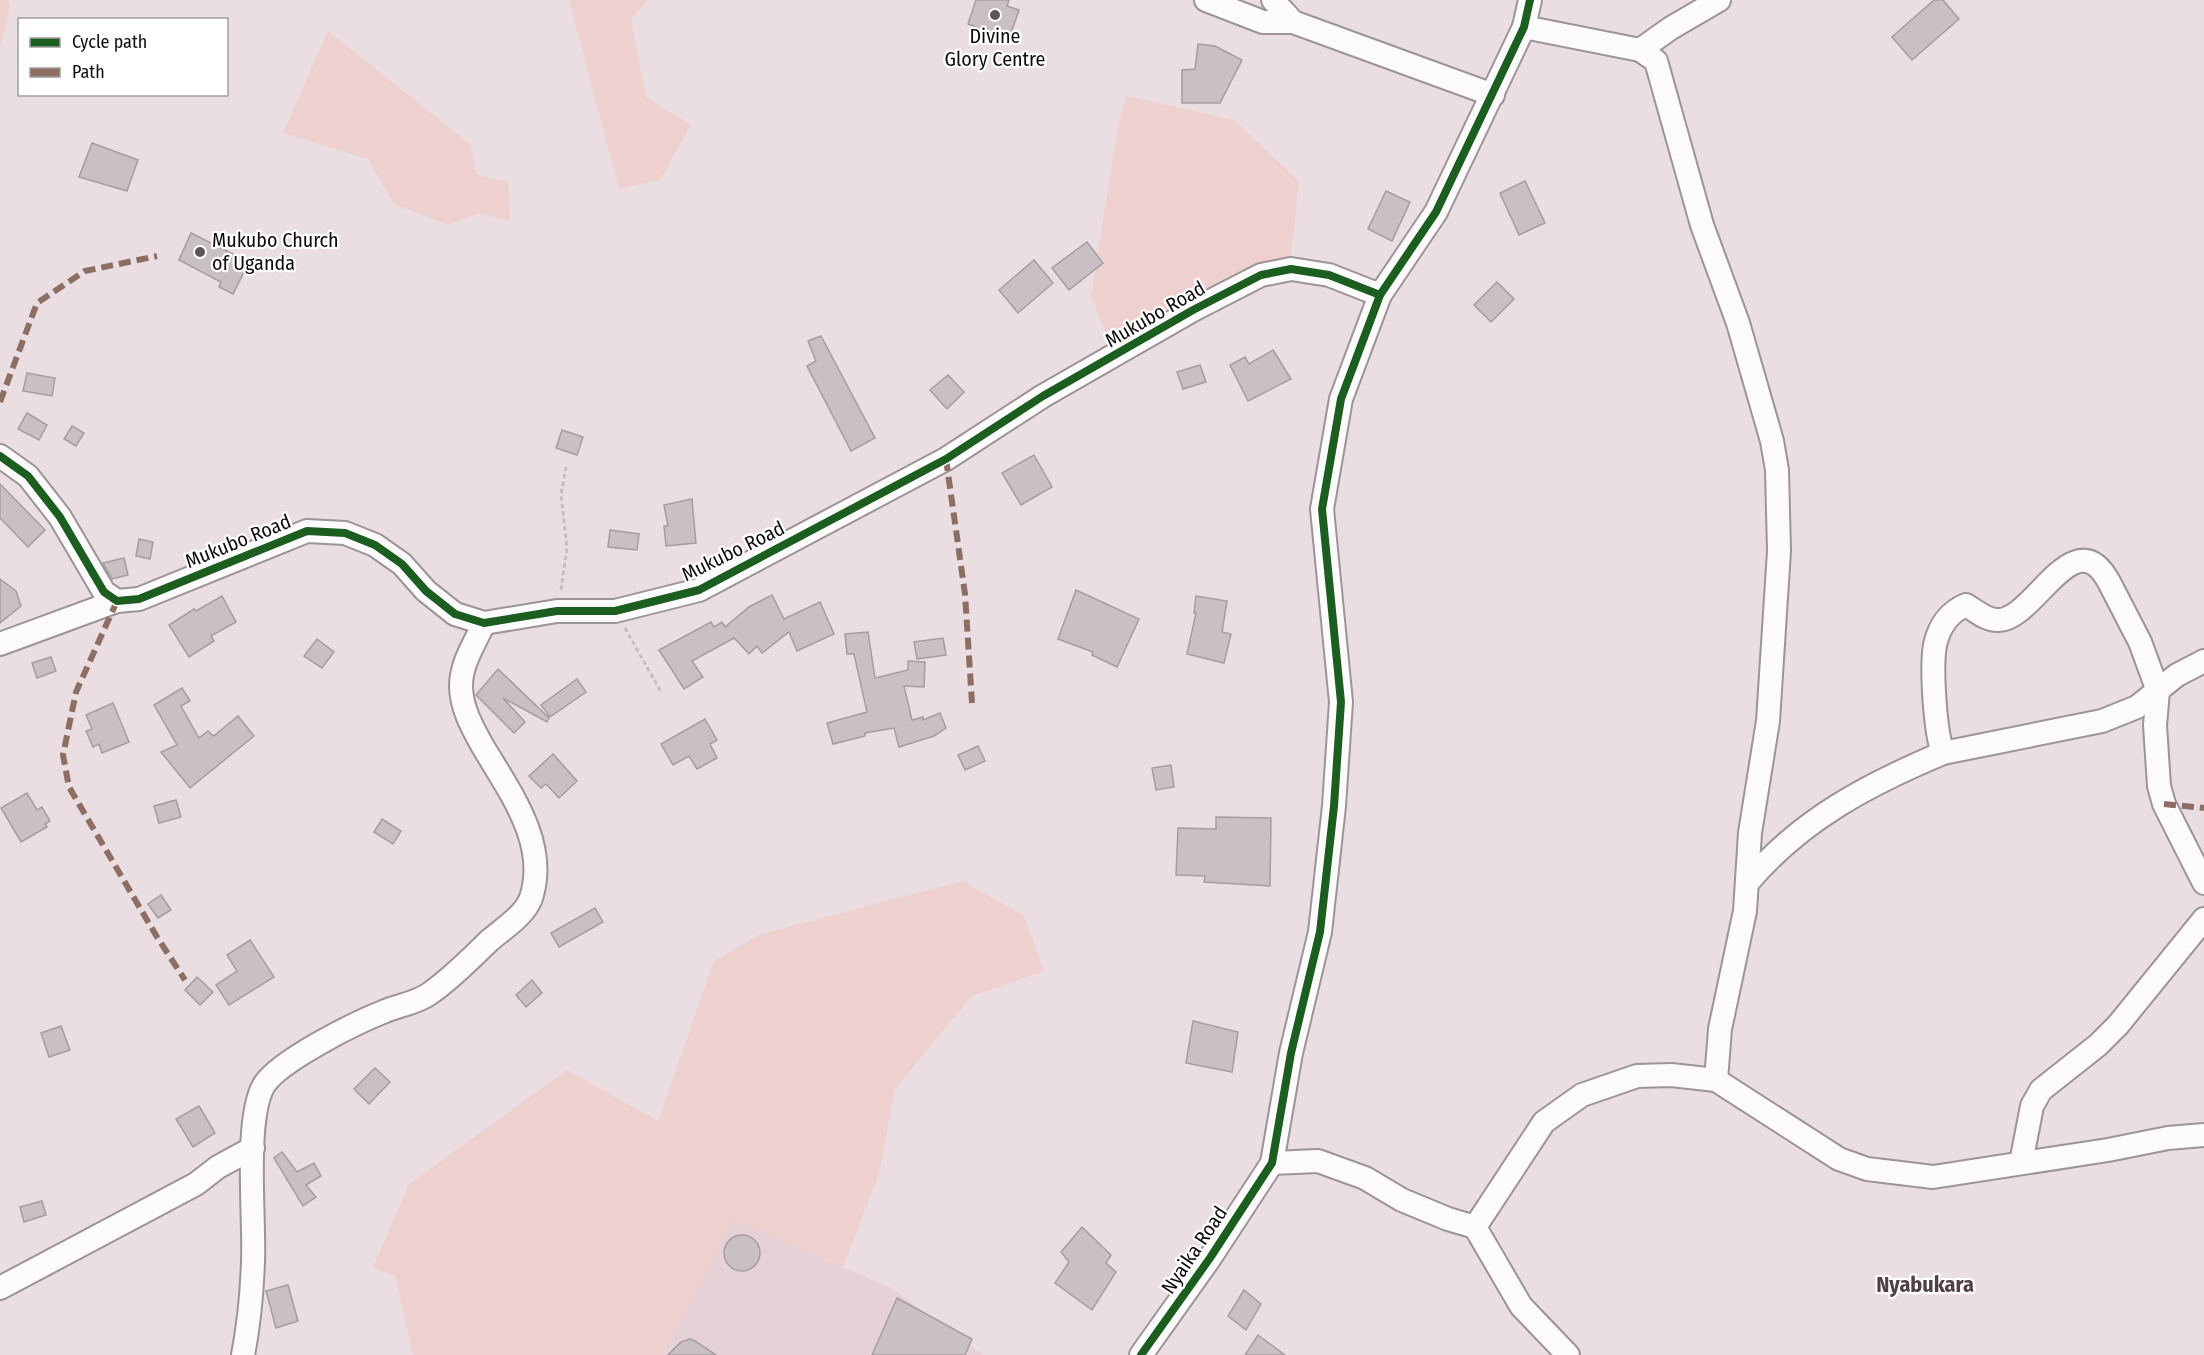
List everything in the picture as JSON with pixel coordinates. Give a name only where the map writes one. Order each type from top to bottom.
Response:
[{"type":"street","points":[[1206,0],[1263,22],[1293,22],[1493,95]]},
{"type":"street","points":[[1274,0],[1293,22]]},
{"type":"street","points":[[1530,0],[1524,27],[1436,212],[1380,295],[1341,399],[1322,509],[1341,702],[1334,806],[1320,932],[1290,1053],[1272,1163],[1318,1161],[1365,1178],[1402,1200],[1475,1227],[1521,1306],[1568,1355]]},
{"type":"street","points":[[1640,50],[1671,28],[1719,0]]},
{"type":"street","points":[[1524,27],[1640,50],[1656,61],[1702,225],[1738,323],[1772,441],[1777,470],[1779,551],[1768,721],[1750,833],[1749,881],[1735,966],[1720,1029],[1716,1080]]},
{"type":"street","name":"Mukubo Road","points":[[0,644],[117,601],[139,599],[307,531],[345,533],[375,545],[402,564],[426,591],[455,614],[484,623],[557,611],[615,611],[699,590],[946,459],[1044,396],[1192,310],[1261,275],[1291,269],[1329,275],[1380,295]]},
{"type":"street","points":[[0,456],[28,476],[60,517],[104,592],[117,601]]},
{"type":"street","points":[[1943,753],[1939,742],[1936,709],[1935,645],[1941,628],[1949,616],[1966,605],[1987,618],[2001,621],[2015,614],[2064,568],[2079,561],[2092,563],[2104,573],[2140,642],[2158,691],[2155,725],[2162,795],[2182,845],[2204,883]]},
{"type":"street","points":[[243,1355],[249,1324],[254,1259],[253,1148],[257,1105],[264,1085],[286,1065],[363,1020],[428,995],[507,926],[530,902],[538,866],[535,848],[527,827],[470,723],[463,705],[461,686],[463,668],[484,623]]},
{"type":"street","points":[[1749,881],[1773,852],[1822,813],[1943,753],[2102,721],[2137,707],[2177,675],[2204,661]]},
{"type":"street","points":[[2021,1163],[2032,1106],[2041,1090],[2098,1045],[2118,1025],[2204,919]]},
{"type":"street","points":[[1475,1227],[1544,1122],[1581,1095],[1636,1076],[1671,1075],[1716,1080],[1839,1159],[1867,1169],[1933,1177],[2168,1138],[2204,1135]]},
{"type":"street","points":[[0,1288],[196,1184],[218,1167],[253,1148]]},
{"type":"street","name":"Nyaika Road","points":[[1141,1355],[1210,1258],[1272,1163]]},
{"type":"path","points":[[557,611],[567,548],[561,495],[566,467]]},
{"type":"path","points":[[615,611],[662,692]]},
{"type":"shaded area","points":[[0,0],[7,0],[10,6],[0,49]]},
{"type":"shaded area","points":[[569,0],[648,0],[631,20],[646,97],[691,125],[660,180],[619,189]]},
{"type":"shaded area","points":[[328,31],[470,144],[477,175],[508,182],[510,221],[480,213],[448,225],[394,204],[368,159],[283,133]]},
{"type":"shaded area","points":[[1127,96],[1234,120],[1299,181],[1291,256],[1257,269],[1113,350],[1091,296],[1119,121]]},
{"type":"shaded area","points":[[963,881],[1024,916],[1044,971],[972,996],[895,1089],[879,1174],[843,1267],[733,1220],[663,1355],[413,1355],[395,1276],[373,1267],[409,1184],[567,1070],[658,1121],[714,961],[761,934]]},
{"type":"shaded area","points":[[732,1219],[893,1289],[983,1355],[663,1355]]},
{"type":"building","points":[[976,0],[1009,0],[1007,6],[1019,10],[1009,39],[968,24]]},
{"type":"building","points":[[1934,0],[1943,0],[1959,19],[1912,60],[1892,37]]},
{"type":"building","points":[[1198,44],[1215,46],[1242,60],[1220,103],[1182,103],[1182,70],[1195,69]]},
{"type":"building","points":[[92,143],[138,160],[127,191],[79,177]]},
{"type":"building","points":[[1525,181],[1545,223],[1519,235],[1500,193]]},
{"type":"building","points":[[1386,191],[1410,202],[1392,241],[1368,229]]},
{"type":"building","points":[[191,233],[249,262],[233,294],[219,287],[221,282],[179,260]]},
{"type":"building","points":[[1087,242],[1103,263],[1069,290],[1052,268]]},
{"type":"building","points":[[1034,260],[1053,283],[1018,313],[999,290]]},
{"type":"building","points":[[1497,282],[1514,299],[1491,322],[1474,305]]},
{"type":"building","points":[[821,336],[875,438],[851,451],[807,366],[816,361],[808,341]]},
{"type":"building","points":[[1273,350],[1291,379],[1248,401],[1230,365],[1245,357],[1249,364]]},
{"type":"building","points":[[1200,365],[1206,382],[1183,389],[1177,372]]},
{"type":"building","points":[[27,373],[55,378],[52,396],[23,391]]},
{"type":"building","points":[[948,375],[964,392],[947,409],[930,390]]},
{"type":"building","points":[[27,413],[47,425],[39,440],[18,429]]},
{"type":"building","points":[[72,426],[84,433],[76,446],[64,439]]},
{"type":"building","points":[[562,430],[583,437],[577,455],[556,448]]},
{"type":"building","points":[[1034,455],[1052,487],[1021,505],[1002,473]]},
{"type":"building","points":[[0,484],[45,530],[28,547],[0,518]]},
{"type":"building","points":[[692,499],[696,543],[666,546],[664,526],[668,526],[664,505]]},
{"type":"building","points":[[610,530],[639,534],[637,550],[608,547]]},
{"type":"building","points":[[139,539],[153,542],[150,559],[136,556]]},
{"type":"building","points":[[124,558],[128,575],[112,579],[103,563]]},
{"type":"building","points":[[0,579],[16,591],[21,606],[0,623]]},
{"type":"building","points":[[1076,590],[1139,619],[1117,667],[1092,655],[1093,652],[1058,639]]},
{"type":"building","points":[[772,595],[784,619],[820,602],[834,634],[797,651],[789,632],[762,653],[757,646],[749,654],[734,638],[692,661],[703,677],[684,689],[659,650],[711,622],[714,627],[722,622],[725,627],[749,607]]},
{"type":"building","points":[[222,596],[236,622],[211,636],[214,641],[189,657],[169,625],[194,609],[196,611]]},
{"type":"building","points":[[1196,596],[1227,601],[1222,632],[1231,634],[1224,663],[1187,654],[1196,613],[1194,613]]},
{"type":"building","points":[[868,632],[875,678],[908,670],[908,661],[925,662],[924,687],[904,686],[912,720],[923,717],[923,720],[940,713],[946,728],[934,736],[899,747],[894,728],[865,733],[865,736],[833,744],[827,723],[867,712],[854,654],[847,654],[845,634]]},
{"type":"building","points":[[943,638],[946,655],[917,659],[914,642]]},
{"type":"building","points":[[317,639],[334,652],[322,668],[304,656]]},
{"type":"building","points":[[51,657],[56,671],[37,678],[32,663]]},
{"type":"building","points":[[498,669],[549,718],[547,722],[503,698],[525,722],[514,733],[476,695]]},
{"type":"building","points":[[577,679],[586,692],[550,717],[541,705]]},
{"type":"building","points":[[182,688],[190,701],[181,706],[199,738],[208,731],[213,736],[215,735],[238,716],[254,736],[190,788],[161,752],[177,745],[154,705]]},
{"type":"building","points":[[113,703],[129,742],[102,753],[99,744],[93,747],[86,731],[92,729],[86,715]]},
{"type":"building","points":[[705,719],[717,740],[710,744],[717,758],[697,769],[689,756],[673,765],[661,744]]},
{"type":"building","points":[[978,746],[985,761],[965,770],[958,755]]},
{"type":"building","points":[[553,754],[577,781],[559,798],[546,784],[541,788],[529,776]]},
{"type":"building","points":[[1171,765],[1174,787],[1156,790],[1152,768]]},
{"type":"building","points":[[27,793],[37,810],[42,807],[50,821],[45,824],[47,827],[21,842],[1,808]]},
{"type":"building","points":[[176,800],[181,817],[159,823],[154,806]]},
{"type":"building","points":[[1216,817],[1271,818],[1270,886],[1204,882],[1205,876],[1176,875],[1178,828],[1216,829]]},
{"type":"building","points":[[382,819],[401,831],[393,844],[374,832]]},
{"type":"building","points":[[161,895],[171,910],[158,918],[148,904]]},
{"type":"building","points":[[595,908],[603,922],[559,947],[551,933]]},
{"type":"building","points":[[250,940],[274,977],[229,1005],[216,985],[237,971],[227,955]]},
{"type":"building","points":[[197,977],[213,992],[200,1005],[185,990]]},
{"type":"building","points":[[532,980],[542,993],[526,1007],[516,995]]},
{"type":"building","points":[[1193,1021],[1238,1032],[1232,1072],[1186,1063]]},
{"type":"building","points":[[61,1026],[70,1050],[49,1057],[41,1033]]},
{"type":"building","points":[[375,1068],[390,1082],[369,1104],[354,1089]]},
{"type":"building","points":[[199,1106],[215,1133],[193,1147],[176,1119]]},
{"type":"building","points":[[282,1152],[297,1172],[314,1163],[321,1176],[306,1185],[316,1197],[303,1206],[274,1158]]},
{"type":"building","points":[[42,1201],[46,1215],[24,1222],[20,1207]]},
{"type":"building","points":[[1082,1227],[1111,1255],[1106,1263],[1116,1272],[1092,1310],[1055,1283],[1069,1262],[1061,1252]]},
{"type":"building","points":[[742,1235],[755,1240],[760,1253],[755,1266],[742,1271],[729,1266],[724,1253],[729,1240]]},
{"type":"building","points":[[288,1285],[298,1321],[276,1328],[266,1291]]},
{"type":"building","points":[[1244,1290],[1261,1304],[1246,1330],[1228,1316]]},
{"type":"building","points":[[897,1298],[972,1339],[965,1355],[872,1355]]},
{"type":"building","points":[[1258,1335],[1285,1355],[1245,1355]]},
{"type":"building","points":[[690,1339],[716,1355],[668,1355],[681,1342]]},
{"type":"marked path","points":[[0,402],[37,303],[85,271],[157,256]]},
{"type":"marked path","points":[[946,459],[965,594],[972,703]]},
{"type":"marked path","points":[[117,601],[76,692],[63,755],[69,787],[157,937],[185,980]]},
{"type":"marked path","points":[[2164,804],[2204,808]]},
{"type":"cycle path","points":[[1141,1355],[1210,1258],[1272,1163],[1291,1053],[1320,932],[1334,806],[1341,702],[1322,509],[1341,399],[1380,295],[1436,212],[1524,27],[1530,0]]},
{"type":"cycle path","points":[[0,456],[28,476],[60,517],[104,592],[117,601],[139,599],[307,531],[345,533],[375,545],[402,564],[426,591],[455,614],[484,623],[557,611],[615,611],[699,590],[946,459],[1043,396],[1193,310],[1261,275],[1291,269],[1329,275],[1380,295]]},
{"type":"place","name":"Divine Glory Centre","points":[[995,15]]},
{"type":"place","name":"Mukubo Church of Uganda","points":[[200,252]]},
{"type":"district","name":"Nyabukara","points":[[1925,1284]]}]
